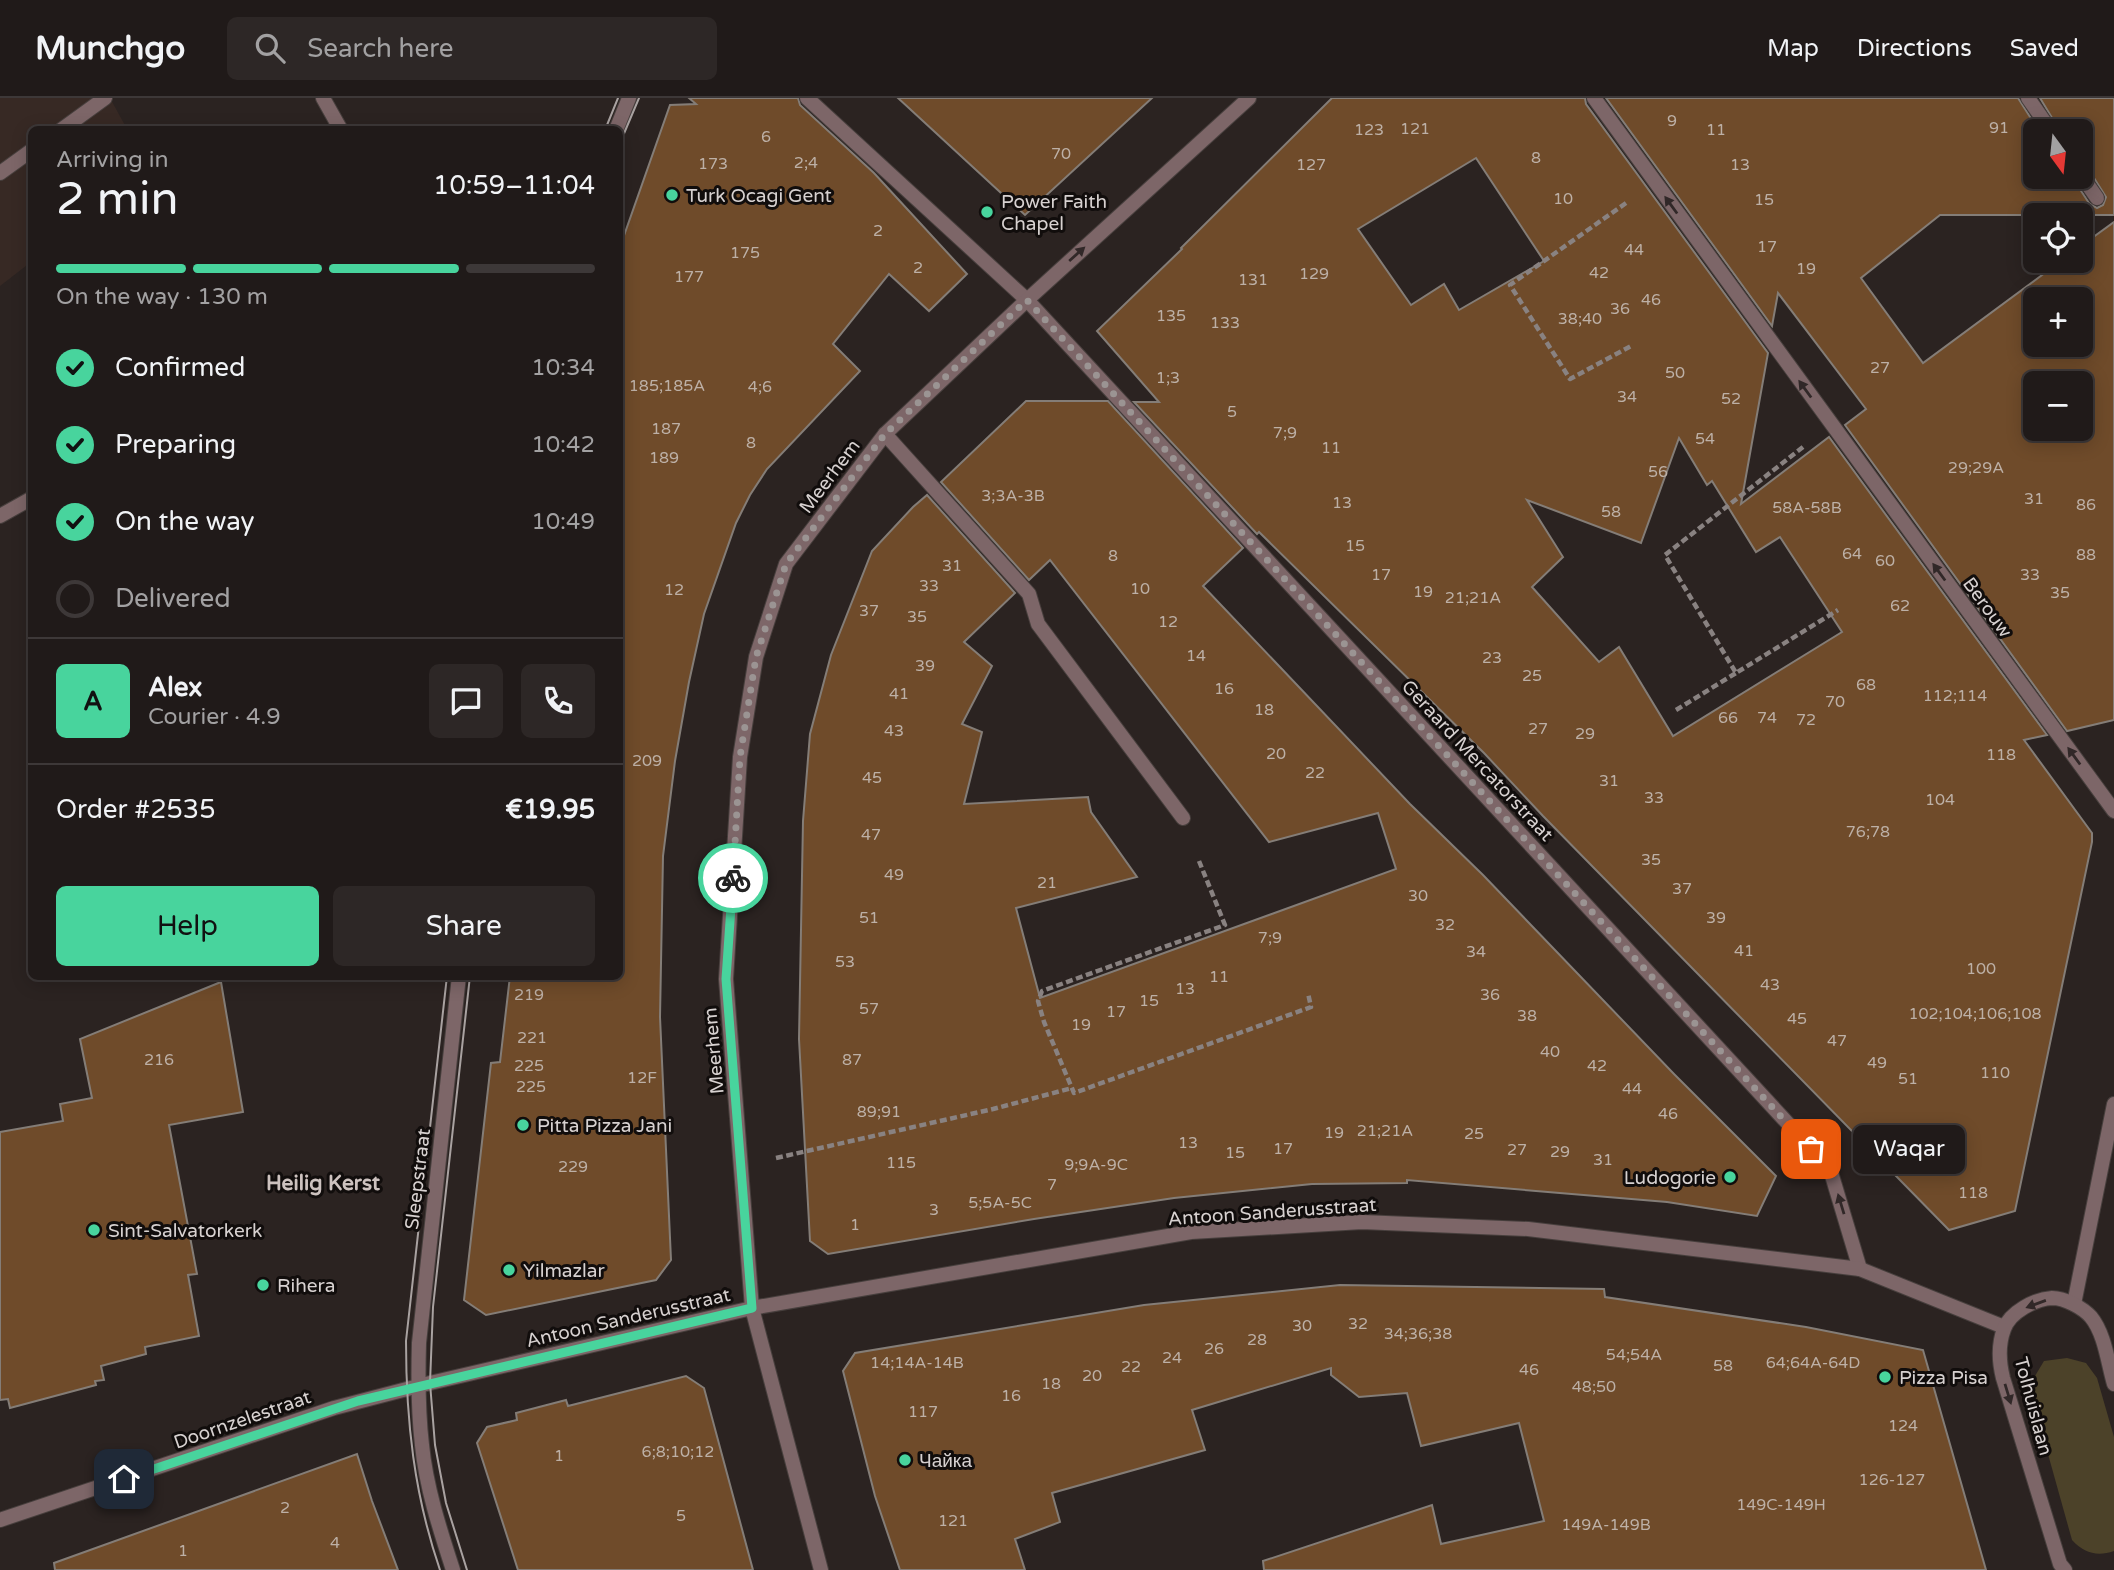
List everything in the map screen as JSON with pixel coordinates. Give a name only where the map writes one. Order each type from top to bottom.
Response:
[{"type":"street","points":[[66,126],[105,98]]},
{"type":"street","points":[[323,98],[339,126]]},
{"type":"street","points":[[618,126],[629,98]]},
{"type":"street","name":"Geraard Mercatorstraat","points":[[807,98],[1027,300],[1830,1169],[1860,1269]]},
{"type":"street","name":"Meerhem","points":[[821,1570],[752,1308],[726,979],[740,757],[756,657],[786,564],[885,434],[1027,300],[1249,98]]},
{"type":"street","name":"Berouw","points":[[1594,98],[2114,811]]},
{"type":"street","points":[[2028,98],[2043,119]]},
{"type":"street","points":[[0,173],[28,153]]},
{"type":"street","points":[[2091,189],[2097,198]]},
{"type":"street","name":"Meerhem","points":[[885,434],[1029,594],[1038,624],[1183,817]]},
{"type":"street","points":[[0,516],[28,500]]},
{"type":"street","name":"Sleepstraat","points":[[453,1570],[432,1500],[418,1386],[421,1307],[459,980]]},
{"type":"street","points":[[2074,1304],[2114,1104]]},
{"type":"street","name":"Antoon Sanderusstraat","points":[[418,1386],[752,1308],[1191,1232],[1362,1222],[1528,1229],[1860,1269],[2004,1327]]},
{"type":"street","points":[[2004,1327],[2017,1312],[2030,1304],[2054,1298],[2074,1304],[2091,1317],[2102,1339],[2114,1384]]},
{"type":"street","name":"Tolhuislaan","points":[[2004,1327],[1999,1363],[2060,1564],[2065,1570]]},
{"type":"street","name":"Doornzelestraat","points":[[0,1520],[334,1408],[418,1386]]},
{"type":"path","points":[[1631,346],[1570,379],[1510,285],[1656,183]]},
{"type":"path","points":[[1736,673],[1665,555],[1831,425]]},
{"type":"path","points":[[1676,710],[1838,610]]},
{"type":"path","points":[[1199,861],[1225,925],[1042,991],[1038,1001],[1044,1022],[1074,1093],[1311,1007],[1308,993]]},
{"type":"path","points":[[741,1164],[807,1152],[1072,1088]]},
{"type":"shaded area","points":[[0,98],[110,98],[125,126],[28,126],[28,264],[0,286]]},
{"type":"shaded area","points":[[2067,1358],[2086,1363],[2097,1378],[2114,1437],[2114,1551],[2108,1553],[2091,1553],[2072,1540],[2029,1386],[2044,1361]]},
{"type":"building","points":[[689,98],[798,98],[800,105],[874,173],[967,274],[929,311],[889,274],[833,344],[860,371],[767,469],[750,495],[736,523],[704,614],[675,761],[663,856],[660,1017],[671,1260],[656,1280],[486,1315],[464,1300],[491,1063],[500,1062],[510,980],[623,980],[623,238],[670,105],[696,104]]},
{"type":"building","points":[[898,98],[1152,98],[1025,215]]},
{"type":"building","points":[[1332,98],[1585,98],[1586,104],[1768,353],[1741,504],[1829,437],[2047,735],[2024,740],[2092,833],[2015,1211],[1949,1230],[1484,753],[1259,532],[1257,534],[1134,402],[1159,402],[1097,331]],"holes":[[[1476,158],[1544,261],[1459,310],[1444,284],[1411,305],[1358,229]],[[1679,438],[1707,485],[1712,481],[1756,552],[1780,537],[1842,632],[1673,736],[1619,647],[1599,662],[1532,587],[1563,557],[1527,500],[1641,543]]]},
{"type":"building","points":[[1606,98],[2018,98],[2031,119],[2023,119],[2023,189],[2080,189],[2089,203],[2023,203],[2023,215],[1940,215],[1861,278],[1923,363],[2023,289],[2023,357],[2093,357],[2093,287],[2026,287],[2045,273],[2093,273],[2093,237],[2114,222],[2114,720],[2067,731],[1845,425],[1866,409],[1778,293],[1772,326]]},
{"type":"building","points":[[2040,98],[2114,98],[2114,215],[2093,215],[2093,206],[2097,208],[2103,205],[2106,197],[2093,176],[2093,119],[2053,119]]},
{"type":"building","points":[[1026,401],[1108,401],[1243,548],[1203,586],[1410,804],[1483,875],[1776,1176],[1757,1216],[1667,1202],[1407,1180],[1407,1183],[1312,1184],[1174,1198],[828,1254],[810,1241],[799,1039],[803,821],[810,734],[831,655],[872,551],[927,495],[1015,593],[964,642],[992,666],[962,724],[982,732],[964,804],[1088,797],[1091,812],[1137,877],[1016,908],[1040,998],[1396,869],[1378,813],[1269,842],[1050,560],[1029,580],[941,482]]},
{"type":"building","name":"Sint-Salvatorkerk","points":[[221,982],[243,1112],[169,1125],[197,1274],[188,1275],[199,1336],[145,1347],[146,1354],[101,1366],[104,1380],[95,1381],[96,1385],[10,1408],[8,1399],[0,1400],[0,1132],[63,1121],[60,1104],[92,1098],[80,1039]]},
{"type":"building","points":[[1340,1285],[1604,1289],[1605,1297],[1806,1327],[1923,1350],[1986,1570],[1264,1570],[1263,1561],[1432,1505],[1441,1544],[1544,1521],[1519,1423],[1421,1446],[1407,1393],[1359,1397],[1331,1375],[1331,1368],[1192,1410],[1205,1450],[1052,1493],[1060,1522],[1015,1539],[1025,1570],[900,1570],[875,1496],[843,1371],[855,1353],[1144,1305]]},
{"type":"building","points":[[686,1376],[704,1388],[753,1570],[518,1570],[477,1443],[487,1427],[517,1420],[516,1413],[566,1400],[568,1406]]},
{"type":"building","points":[[357,1454],[398,1570],[55,1570],[54,1563]]},
{"type":"tram line","points":[[607,126],[618,98]]},
{"type":"tram line","points":[[623,136],[639,98]]},
{"type":"tram line","points":[[440,1570],[424,1513],[413,1457],[406,1341],[447,980]]},
{"type":"tram line","points":[[467,1570],[446,1503],[435,1445],[430,1383],[433,1307],[470,980]]},
{"type":"way so far","points":[[733,878],[740,757],[756,657],[786,564],[885,434],[1027,300],[1811,1149]]},
{"type":"place","name":"Turk Ocagi Gent","points":[[672,195]]},
{"type":"place","name":"Power Faith Chapel","points":[[987,212]]},
{"type":"place","name":"Pitta Pizza Jani","points":[[523,1125]]},
{"type":"place","name":"Waqar","points":[[1811,1149]]},
{"type":"place","name":"Ludogorie","points":[[1730,1177]]},
{"type":"place","name":"Sint-Salvatorkerk","points":[[94,1230]]},
{"type":"place","name":"Yilmazlar","points":[[509,1270]]},
{"type":"place","name":"Rihera","points":[[263,1285]]},
{"type":"place","name":"Pizza Pisa","points":[[1885,1377]]},
{"type":"place","name":"Чайка","points":[[905,1460]]},
{"type":"district","name":"Heilig Kerst","points":[[323,1183]]},
{"type":"route","points":[[124,1479],[358,1401],[752,1308],[726,979],[733,878]]}]
